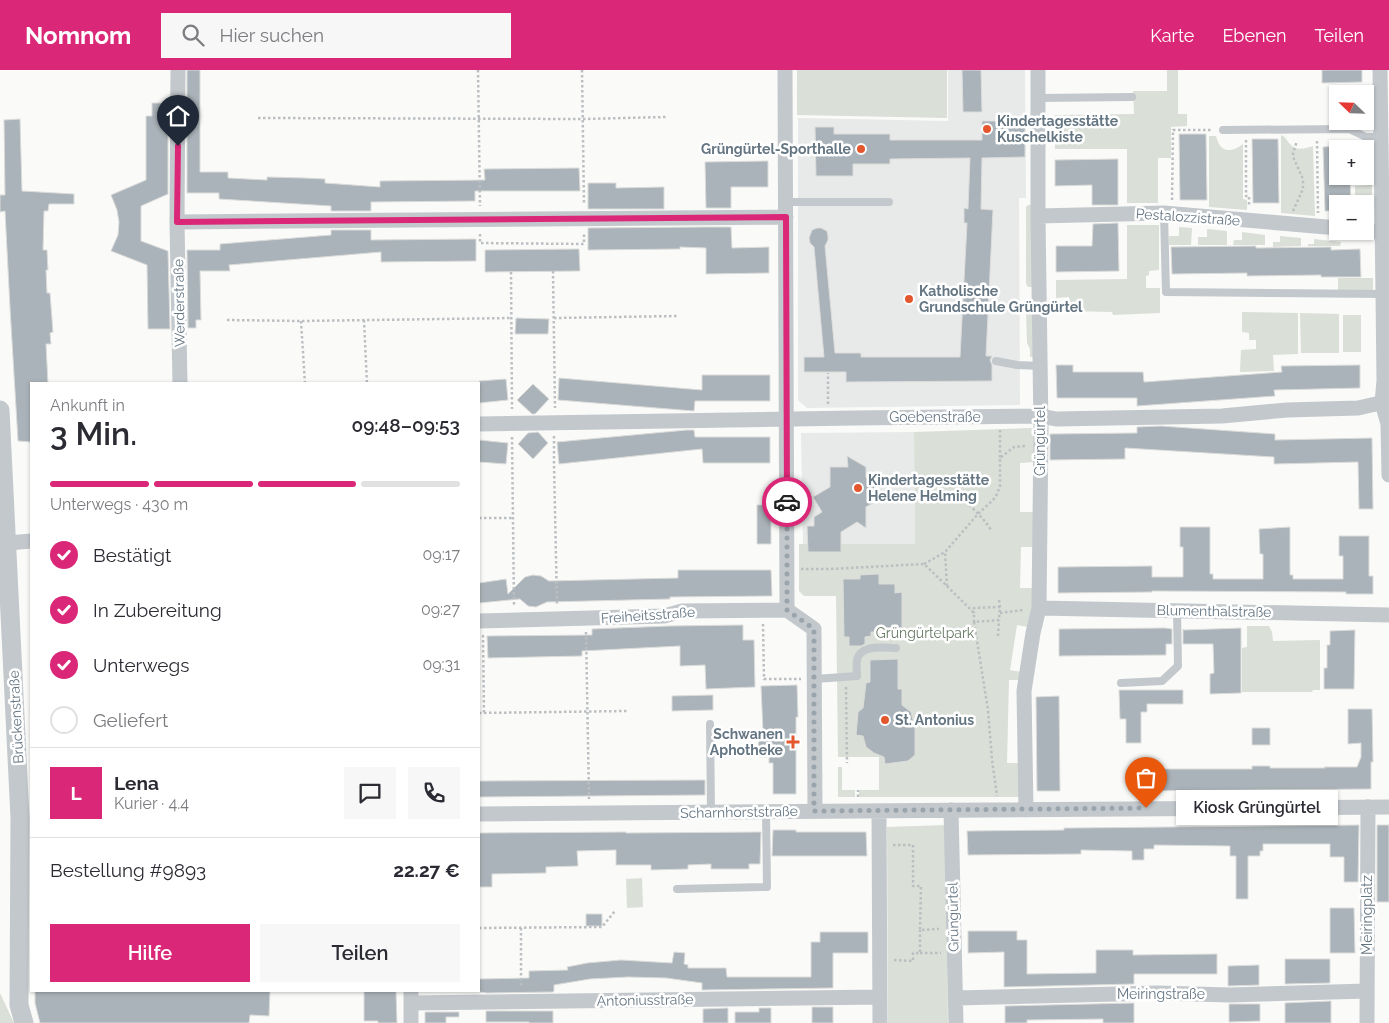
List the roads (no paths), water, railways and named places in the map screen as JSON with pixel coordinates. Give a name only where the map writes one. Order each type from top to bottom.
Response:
[{"type":"street","name":"Werderstraße","points":[[178,70],[177,222],[180,382]]},
{"type":"street","points":[[785,70],[787,610],[814,629],[814,811]]},
{"type":"street","name":"Grüngürtel","points":[[1026,810],[1024,691],[1039,608],[1041,416],[1038,70]]},
{"type":"street","points":[[1380,70],[1384,381],[1388,424],[1389,474]]},
{"type":"street","name":"Pestalozzistraße","points":[[1038,216],[1168,213],[1329,227]]},
{"type":"street","points":[[177,222],[786,217]]},
{"type":"street","points":[[1374,232],[1382,233]]},
{"type":"street","name":"Goebenstraße","points":[[480,424],[828,418],[1041,416],[1056,419],[1222,416],[1287,410],[1358,408],[1385,402]]},
{"type":"street","name":"Brückenstraße","points":[[0,410],[4,543],[10,651],[26,818],[23,939],[19,1005],[24,1023]]},
{"type":"street","points":[[4,543],[30,541]]},
{"type":"street","name":"Blumenthalstraße","points":[[1039,608],[1389,615]]},
{"type":"street","name":"Freiheitsstraße","points":[[481,621],[664,616],[682,612],[787,610]]},
{"type":"street","name":"Meiringplatz","points":[[1367,1023],[1368,807]]},
{"type":"street","name":"Scharnhorststraße","points":[[480,814],[1389,807]]},
{"type":"street","name":"Grüngürtel","points":[[951,810],[956,1023]]},
{"type":"street","points":[[880,811],[880,1023]]},
{"type":"street","name":"Meiringstraße","points":[[956,998],[1157,994],[1230,995],[1367,991]]},
{"type":"street","points":[[411,997],[411,1023]]},
{"type":"street","name":"Antoniusstraße","points":[[411,997],[522,1002],[880,997]]},
{"type":"lane","points":[[1038,98],[1132,97]]},
{"type":"lane","points":[[1223,130],[1349,129],[1366,137],[1381,137]]},
{"type":"lane","points":[[786,202],[889,202]]},
{"type":"lane","points":[[1168,213],[1166,292],[1383,294]]},
{"type":"lane","points":[[996,361],[1018,366],[1040,366]]},
{"type":"lane","points":[[1120,683],[1162,681],[1178,666],[1177,611]]},
{"type":"lane","points":[[815,679],[857,676],[857,659],[860,652],[869,648],[896,648]]},
{"type":"lane","points":[[710,724],[712,812]]},
{"type":"lane","points":[[677,889],[767,887],[766,811]]},
{"type":"place","name":"Kindertagesstätte Kuschelkiste","points":[[987,129]]},
{"type":"place","name":"Grüngürtel-Sporthalle","points":[[861,149]]},
{"type":"place","name":"Katholische Grundschule Grüngürtel","points":[[909,299]]},
{"type":"place","name":"Kindertagesstätte Helene Helming","points":[[858,488]]},
{"type":"place","name":"St. Antonius","points":[[885,720]]},
{"type":"place","name":"Schwanen Aphotheke","points":[[793,742]]},
{"type":"place","name":"Kiosk Grüngürtel","points":[[1146,808]]},
{"type":"park label","name":"Grüngürtelpark","points":[[925,633]]}]
